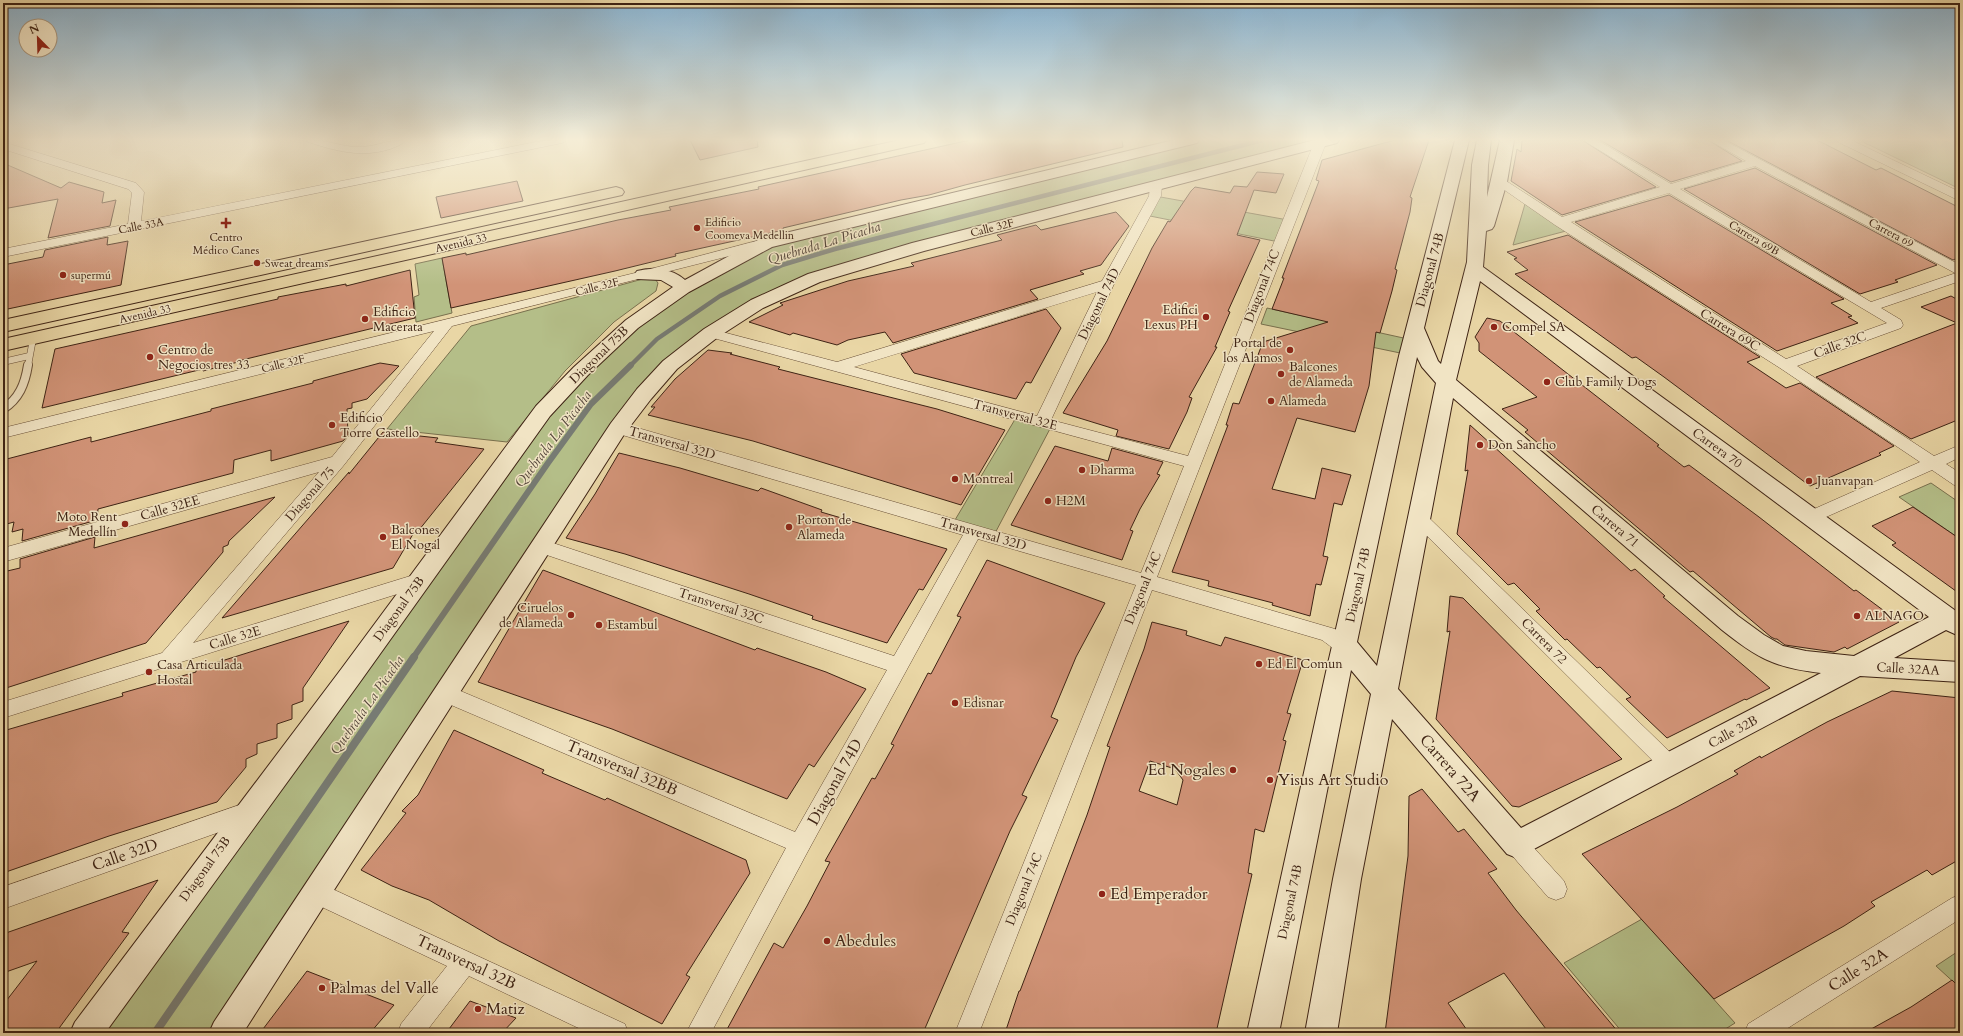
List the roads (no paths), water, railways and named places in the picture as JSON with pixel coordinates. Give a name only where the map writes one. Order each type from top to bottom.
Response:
[{"type":"main road","name":"Avenida 33","points":[[3,326],[634,188]]},
{"type":"main road","name":"Avenida 33","points":[[3,345],[31,348],[713,188]]},
{"type":"street","points":[[134,188],[138,192],[134,227]]},
{"type":"street","name":"Calle 33A","points":[[3,253],[324,188]]},
{"type":"street","name":"Calle 32F","points":[[3,433],[447,324],[766,243],[992,188]]},
{"type":"street","name":"Calle 32F","points":[[711,333],[756,304],[814,278],[918,247],[1147,188]]},
{"type":"street","name":"Diagonal 74D","points":[[1042,422],[1107,284],[1155,196],[1156,188]]},
{"type":"street","name":"Diagonal 74C","points":[[967,1033],[1192,463],[1306,188]]},
{"type":"street","points":[[1425,287],[1440,188]]},
{"type":"street","name":"Diagonal 74B","points":[[1263,1033],[1415,326],[1451,188]]},
{"type":"street","points":[[1475,265],[1479,188]]},
{"type":"street","points":[[1321,1033],[1347,879],[1446,382],[1475,265],[1496,188]]},
{"type":"street","name":"Carrera 69C","points":[[1508,188],[1785,365],[1960,481]]},
{"type":"street","points":[[1559,222],[1669,188]]},
{"type":"street","name":"Carrera 69B","points":[[1671,188],[1893,319],[1896,325]]},
{"type":"street","name":"Carrera 69","points":[[1806,188],[1960,270]]},
{"type":"street","points":[[1942,188],[1960,197]]},
{"type":"street","name":"Diagonal 75B","points":[[86,1033],[543,411],[581,371],[632,324],[683,288],[766,243]]},
{"type":"street","name":"Carrera 70","points":[[1475,265],[1954,623]]},
{"type":"street","points":[[643,275],[658,273],[670,277],[679,283],[683,288]]},
{"type":"street","points":[[1871,307],[1960,276]]},
{"type":"street","points":[[837,367],[1107,284]]},
{"type":"street","name":"Diagonal 75","points":[[168,659],[338,461],[447,324]]},
{"type":"street","name":"Calle 32C","points":[[1785,365],[1896,325]]},
{"type":"street","name":"Carrera 71","points":[[1415,326],[1429,363],[1446,382],[1754,642],[1778,655],[1806,661],[1856,666]]},
{"type":"street","points":[[224,1033],[618,428],[644,394],[670,365],[711,333]]},
{"type":"street","name":"Transversal 32E","points":[[711,333],[1192,463]]},
{"type":"street","name":"Transversal 32D","points":[[618,428],[1328,634],[1345,646]]},
{"type":"street","points":[[1811,517],[1960,451]]},
{"type":"street","name":"Calle 32EE","points":[[3,555],[338,461]]},
{"type":"street","name":"Carrera 72","points":[[1419,518],[1670,765]]},
{"type":"street","name":"Diagonal 74D","points":[[698,1033],[800,844],[974,531]]},
{"type":"street","name":"Transversal 32C","points":[[541,546],[900,666]]},
{"type":"street","name":"Calle 32E","points":[[3,710],[420,580]]},
{"type":"street","name":"Calle 32B","points":[[1518,845],[1856,666],[1954,623]]},
{"type":"street","name":"Carrera 72A","points":[[1345,646],[1556,889]]},
{"type":"street","name":"Calle 32AA","points":[[1856,666],[1960,672]]},
{"type":"street","name":"Transversal 32BB","points":[[444,693],[800,844]]},
{"type":"street","name":"Calle 32D","points":[[3,898],[248,812]]},
{"type":"street","name":"Transversal 32B","points":[[315,892],[616,1033]]},
{"type":"street","name":"Calle 32A","points":[[1756,1033],[1960,906]]},
{"type":"street","points":[[410,1033],[465,962]]},
{"type":"lane","points":[[3,362],[31,348]]},
{"type":"lane","points":[[3,409],[15,402],[21,393],[31,348]]},
{"type":"waterway","name":"Quebrada La Picacha","points":[[631,365],[657,339],[720,296],[782,265],[835,249],[1073,188]]},
{"type":"waterway","name":"Quebrada La Picacha","points":[[413,658],[548,463],[591,404],[631,365]]},
{"type":"waterway","name":"Quebrada La Picacha","points":[[155,1033],[414,657]]},
{"type":"place","name":"Centro Médico Canes","points":[[226,223]]},
{"type":"place","name":"Edificio Coomeva Medellin","points":[[697,228]]},
{"type":"place","name":"Sweat dreams","points":[[257,263]]},
{"type":"place","name":"supermú","points":[[63,275]]},
{"type":"place","name":"Edifici Lexus PH","points":[[1206,317]]},
{"type":"place","name":"Edificio Macerata","points":[[365,319]]},
{"type":"place","name":"Compel SA","points":[[1494,327]]},
{"type":"place","name":"Portal de los Alamos","points":[[1290,350]]},
{"type":"place","name":"Centro de Negocios tres 33","points":[[150,357]]},
{"type":"place","name":"Balcones de Alameda","points":[[1281,374]]},
{"type":"place","name":"Club Family Dogs","points":[[1547,382]]},
{"type":"place","name":"Alameda","points":[[1271,401]]},
{"type":"place","name":"Edificio Torre Castello","points":[[332,425]]},
{"type":"place","name":"Don Sancho","points":[[1480,445]]},
{"type":"place","name":"Dharma","points":[[1082,470]]},
{"type":"place","name":"Montreal","points":[[955,479]]},
{"type":"place","name":"Juanvapan","points":[[1809,481]]},
{"type":"place","name":"H2M","points":[[1048,501]]},
{"type":"place","name":"Moto Rent Medellín","points":[[125,524]]},
{"type":"place","name":"Porton de Alameda","points":[[789,527]]},
{"type":"place","name":"Balcones El Nogal","points":[[383,537]]},
{"type":"place","name":"Ciruelos de Alameda","points":[[571,615]]},
{"type":"place","name":"ALNAGO","points":[[1857,616]]},
{"type":"place","name":"Estambul","points":[[599,625]]},
{"type":"place","name":"Ed El Comun","points":[[1259,664]]},
{"type":"place","name":"Casa Articulada Hostal","points":[[149,672]]},
{"type":"place","name":"Edisnar","points":[[955,703]]},
{"type":"place","name":"Ed Nogales","points":[[1233,770]]},
{"type":"place","name":"Yisus Art Studio","points":[[1270,780]]},
{"type":"place","name":"Ed Emperador","points":[[1102,894]]},
{"type":"place","name":"Abedules","points":[[827,941]]},
{"type":"place","name":"Palmas del Valle","points":[[322,988]]},
{"type":"place","name":"Matiz","points":[[478,1009]]}]
